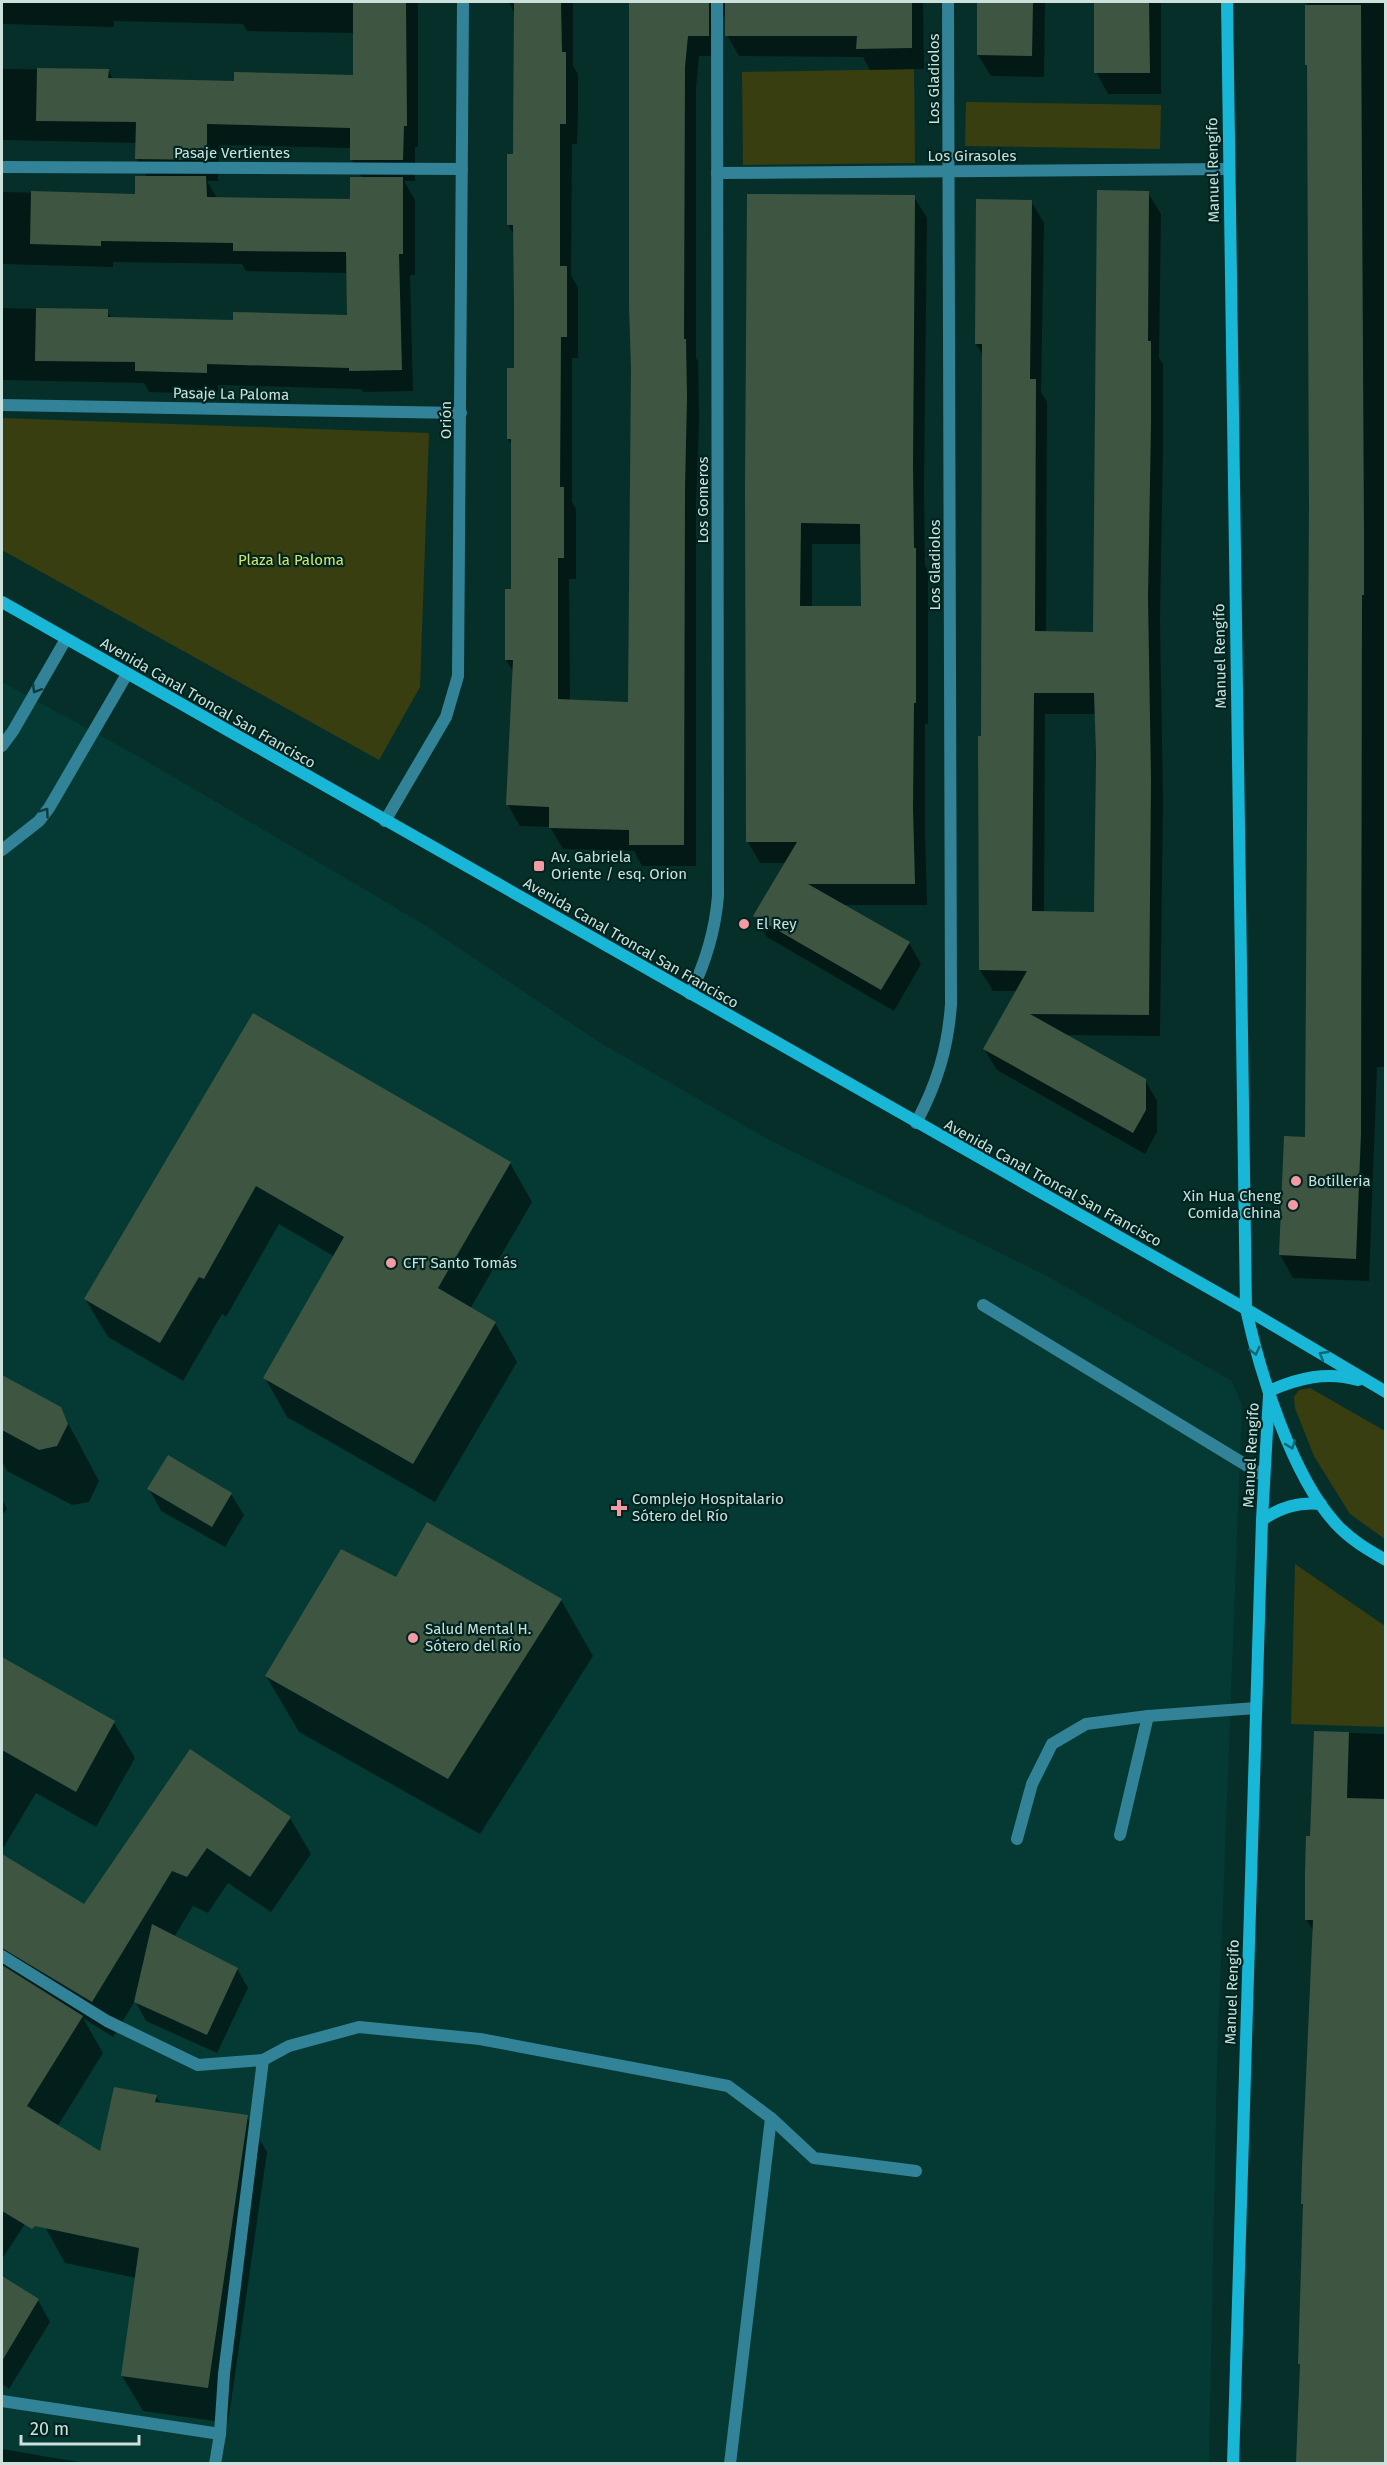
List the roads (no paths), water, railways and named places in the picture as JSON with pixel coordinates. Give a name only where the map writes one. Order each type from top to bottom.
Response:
[{"type":"street","name":"Orión","points":[[386,820],[446,717],[458,676],[463,2]]},
{"type":"street","name":"Los Gomeros","points":[[690,994],[703,968],[712,942],[718,896],[717,2]]},
{"type":"street","name":"Los Gladiolos","points":[[916,1123],[932,1094],[943,1062],[949,1034],[951,1004],[948,2]]},
{"type":"street","name":"Manuel Rengifo","points":[[1227,2],[1227,169],[1246,1309]]},
{"type":"street","name":"Pasaje Vertientes","points":[[2,167],[462,169]]},
{"type":"street","name":"Los Girasoles","points":[[717,173],[1227,169]]},
{"type":"street","name":"Pasaje La Paloma","points":[[2,405],[461,413]]},
{"type":"street","name":"Avenida Canal Troncal San Francisco","points":[[2,602],[1246,1309],[1386,1392]]},
{"type":"street","points":[[2,746],[66,639]]},
{"type":"street","points":[[2,850],[39,821],[49,808],[127,674]]},
{"type":"street","points":[[983,1305],[1264,1476]]},
{"type":"street","points":[[1246,1309],[1257,1359],[1297,1462],[1321,1504],[1350,1538],[1386,1560]]},
{"type":"street","points":[[1269,1391],[1288,1382],[1330,1376],[1374,1385]]},
{"type":"street","name":"Manuel Rengifo","points":[[1233,2463],[1262,1520],[1269,1391]]},
{"type":"street","name":"Manuel Rengifo","points":[[1262,1520],[1291,1505],[1321,1504]]},
{"type":"street","points":[[1017,1839],[1032,1784],[1052,1744],[1086,1724],[1148,1716],[1256,1708]]},
{"type":"street","points":[[1120,1835],[1148,1716]]},
{"type":"street","points":[[2,1956],[107,2020],[198,2065],[263,2060],[289,2046],[359,2027],[440,2034],[728,2086],[771,2118],[814,2158],[916,2171]]},
{"type":"street","points":[[215,2463],[263,2060]]},
{"type":"street","points":[[729,2463],[771,2118]]},
{"type":"street","points":[[2,2401],[220,2434]]},
{"type":"place","name":"Av. Gabriela Oriente / esq. Orion","points":[[539,866]]},
{"type":"place","name":"El Rey","points":[[744,924]]},
{"type":"place","name":"Botilleria","points":[[1296,1181]]},
{"type":"place","name":"Xin Hua Cheng Comida China","points":[[1293,1205]]},
{"type":"place","name":"CFT Santo Tomás","points":[[391,1263]]},
{"type":"place","name":"Complejo Hospitalario Sótero del Río","points":[[619,1508]]},
{"type":"place","name":"Salud Mental H. Sótero del Río","points":[[413,1638]]},
{"type":"park label","name":"Plaza la Paloma","points":[[291,560]]}]
